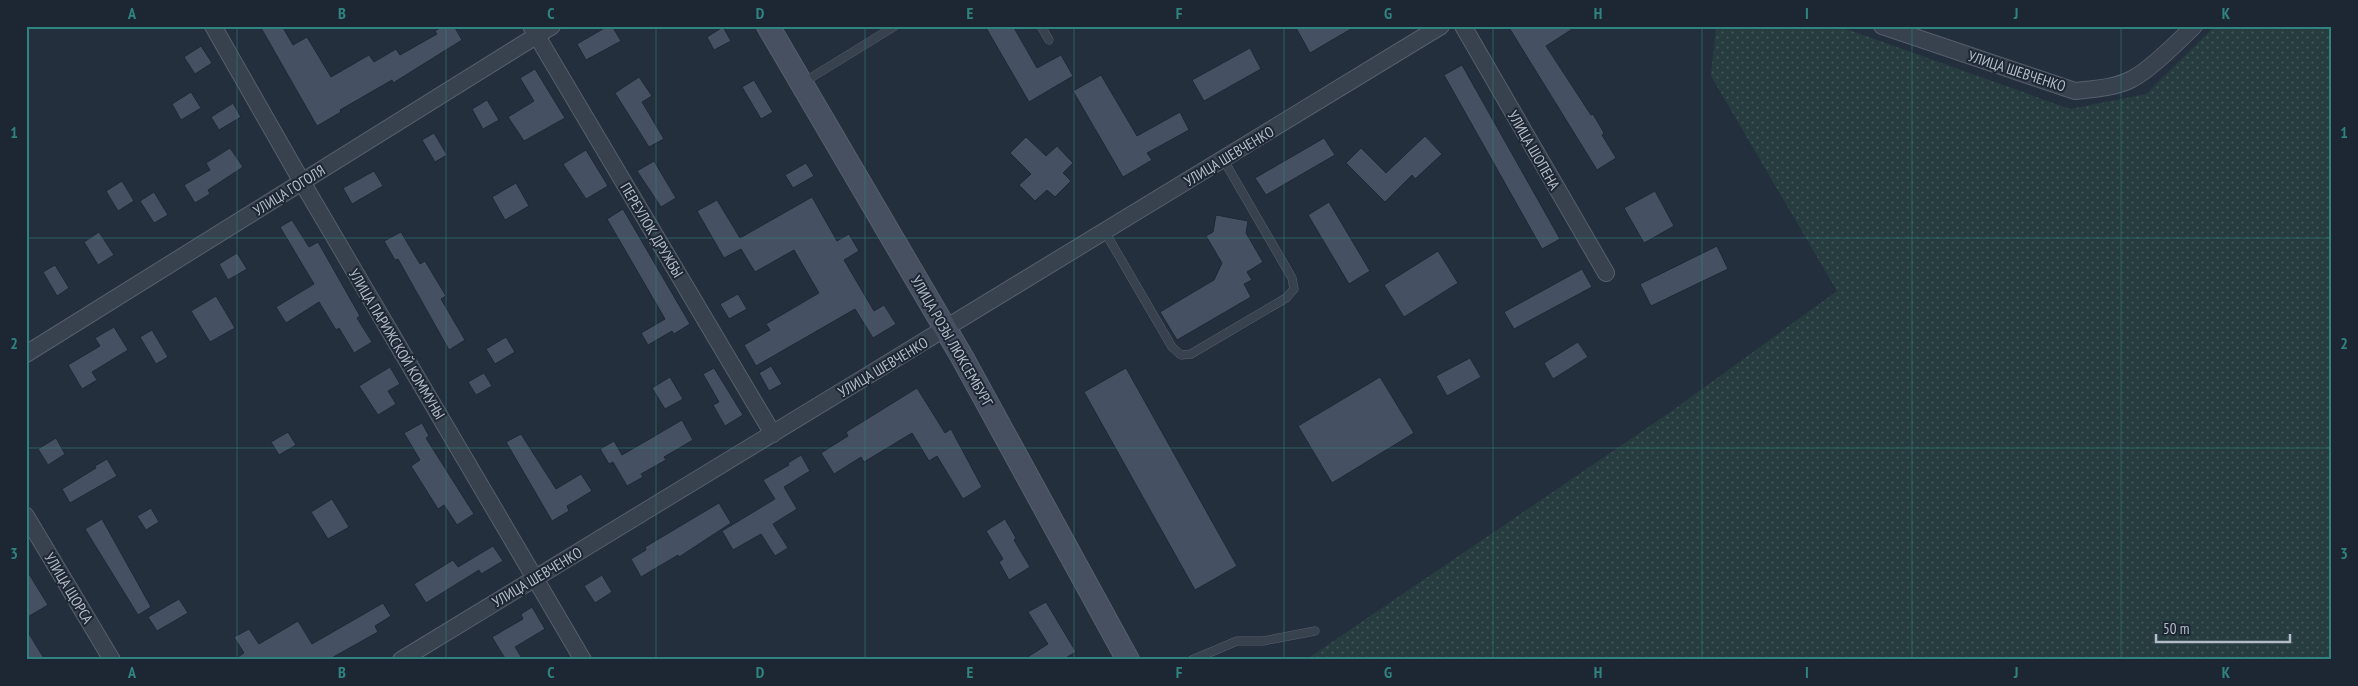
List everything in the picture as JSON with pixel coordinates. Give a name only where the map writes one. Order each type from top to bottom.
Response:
[{"type":"main road","name":"УЛИЦА РОЗЫ ЛЮКСЕМБУРГ","points":[[768,26],[946,329],[1128,660]]},
{"type":"street","name":"УЛИЦА ПАРИЖСКОЙ КОММУНЫ","points":[[213,26],[302,182],[583,660]]},
{"type":"street","name":"УЛИЦА ГОГОЛЯ","points":[[26,354],[302,182],[534,31],[552,26]]},
{"type":"street","name":"УЛИЦА ШЕВЧЕНКО","points":[[401,660],[1441,26]]},
{"type":"street","name":"УЛИЦА ШОПЕНА","points":[[1463,26],[1606,273]]},
{"type":"street","name":"УЛИЦА ШЕВЧЕНКО","points":[[1882,26],[2075,91],[2105,87],[2132,79],[2173,47],[2194,26]]},
{"type":"street","name":"ПЕРЕУЛОК ДРУЖБЫ","points":[[534,31],[773,434]]},
{"type":"street","name":"УЛИЦА ЩОРСА","points":[[26,516],[112,660]]},
{"type":"lane","points":[[802,83],[896,26]]},
{"type":"lane","points":[[1041,26],[1049,40]]},
{"type":"lane","points":[[1105,232],[1172,347],[1181,355],[1191,354],[1286,298],[1294,289],[1292,278],[1223,160]]},
{"type":"lane","points":[[1192,660],[1237,641],[1263,641],[1315,631]]},
{"type":"green space","points":[[1716,26],[1838,26],[2070,109],[2146,94],[2215,26],[2332,26],[2332,660],[1268,660],[1307,659],[1669,413],[1837,291],[1711,76]]},
{"type":"building","points":[[260,26],[282,26],[293,45],[307,37],[331,77],[369,55],[374,62],[396,49],[400,55],[437,34],[435,31],[443,26],[454,26],[462,40],[393,83],[392,80],[340,110],[341,112],[317,126]]},
{"type":"building","points":[[608,26],[612,26],[621,41],[586,60],[577,44]]},
{"type":"building","points":[[985,26],[1013,26],[1037,68],[1061,55],[1073,76],[1029,102]]},
{"type":"building","points":[[1295,26],[1356,26],[1310,53]]},
{"type":"building","points":[[1508,26],[1577,26],[1546,46],[1591,115],[1593,114],[1604,133],[1602,135],[1616,158],[1597,170]]},
{"type":"building","points":[[723,27],[731,41],[714,50],[707,37]]},
{"type":"building","points":[[201,46],[212,63],[195,74],[184,57]]},
{"type":"building","points":[[1250,48],[1261,69],[1204,101],[1192,80]]},
{"type":"building","points":[[1462,65],[1560,239],[1542,249],[1444,75]]},
{"type":"building","points":[[535,69],[565,118],[524,141],[508,117],[534,101],[520,78]]},
{"type":"building","points":[[1101,75],[1137,136],[1180,112],[1189,130],[1147,153],[1152,160],[1123,177],[1073,91]]},
{"type":"building","points":[[639,77],[652,96],[642,102],[664,139],[649,147],[615,93]]},
{"type":"building","points":[[754,80],[773,112],[761,119],[742,87]]},
{"type":"building","points":[[191,92],[201,108],[181,120],[172,104]]},
{"type":"building","points":[[487,100],[499,120],[483,129],[472,109]]},
{"type":"building","points":[[233,103],[241,117],[219,130],[211,117]]},
{"type":"building","points":[[434,133],[447,155],[435,162],[422,140]]},
{"type":"building","points":[[1425,136],[1442,154],[1415,179],[1412,175],[1385,202],[1346,163],[1361,148],[1386,173]]},
{"type":"building","points":[[1026,137],[1046,156],[1057,146],[1073,163],[1063,173],[1071,181],[1055,197],[1047,190],[1035,201],[1019,185],[1031,174],[1010,153]]},
{"type":"building","points":[[1324,138],[1335,155],[1266,195],[1255,178]]},
{"type":"building","points":[[230,148],[243,167],[208,190],[210,194],[195,203],[184,185],[210,170],[206,163]]},
{"type":"building","points":[[586,150],[608,186],[586,199],[563,164]]},
{"type":"building","points":[[654,161],[676,198],[661,207],[637,171]]},
{"type":"building","points":[[806,163],[814,176],[793,188],[785,175]]},
{"type":"building","points":[[374,171],[383,186],[352,204],[343,188]]},
{"type":"building","points":[[122,181],[134,201],[118,211],[106,191]]},
{"type":"building","points":[[516,183],[529,206],[505,220],[492,197]]},
{"type":"building","points":[[1655,191],[1674,226],[1644,243],[1624,208]]},
{"type":"building","points":[[154,192],[168,215],[154,223],[140,201]]},
{"type":"building","points":[[812,197],[837,241],[849,234],[859,251],[844,260],[874,311],[884,305],[896,324],[873,338],[855,309],[756,366],[744,345],[770,330],[766,324],[819,293],[794,250],[755,272],[741,249],[724,258],[697,211],[717,200],[740,238]]},
{"type":"building","points":[[1329,202],[1370,271],[1349,284],[1308,215]]},
{"type":"building","points":[[623,209],[690,324],[674,334],[672,331],[648,345],[641,333],[665,319],[607,219]]},
{"type":"building","points":[[1216,215],[1248,221],[1246,233],[1263,262],[1247,272],[1252,280],[1244,284],[1251,297],[1177,340],[1160,312],[1214,280],[1222,263],[1206,236],[1213,232]]},
{"type":"building","points":[[292,220],[309,247],[318,242],[360,316],[357,318],[372,342],[354,353],[339,328],[336,330],[319,302],[286,323],[276,307],[314,284],[280,227]]},
{"type":"building","points":[[99,232],[114,255],[98,265],[84,242]]},
{"type":"building","points":[[401,232],[420,264],[425,261],[446,296],[441,299],[465,340],[449,350],[398,259],[395,260],[384,241]]},
{"type":"building","points":[[1717,246],[1728,269],[1651,306],[1640,284]]},
{"type":"building","points":[[1438,251],[1458,283],[1404,317],[1384,285]]},
{"type":"building","points":[[237,253],[247,269],[228,280],[219,264]]},
{"type":"building","points":[[55,265],[69,288],[57,296],[43,272]]},
{"type":"building","points":[[1582,269],[1592,287],[1514,329],[1504,312]]},
{"type":"building","points":[[738,294],[747,309],[729,319],[720,304]]},
{"type":"building","points":[[216,296],[235,328],[210,342],[191,311]]},
{"type":"building","points":[[114,327],[128,350],[92,372],[97,380],[82,389],[68,365],[100,346],[95,338]]},
{"type":"building","points":[[152,330],[168,357],[156,364],[140,337]]},
{"type":"building","points":[[506,337],[515,352],[495,364],[486,349]]},
{"type":"building","points":[[1578,342],[1588,357],[1553,379],[1544,363]]},
{"type":"building","points":[[1470,358],[1481,377],[1447,396],[1436,376]]},
{"type":"building","points":[[771,366],[782,384],[769,391],[759,373]]},
{"type":"building","points":[[390,367],[400,384],[388,391],[396,404],[378,415],[359,386]]},
{"type":"building","points":[[714,368],[743,415],[725,426],[713,405],[719,402],[703,374]]},
{"type":"building","points":[[1126,368],[1237,566],[1195,590],[1084,392]]},
{"type":"building","points":[[484,373],[492,386],[476,395],[468,382]]},
{"type":"building","points":[[670,377],[683,399],[665,409],[652,388]]},
{"type":"building","points":[[1380,377],[1414,433],[1332,483],[1298,426]]},
{"type":"building","points":[[917,388],[945,433],[951,429],[982,487],[963,499],[937,456],[929,461],[912,433],[864,462],[861,457],[834,474],[821,453],[848,436],[846,432]]},
{"type":"building","points":[[682,420],[693,440],[664,457],[666,460],[641,474],[643,477],[627,486],[613,462],[609,464],[600,449],[614,441],[622,455]]},
{"type":"building","points":[[422,423],[429,436],[426,438],[474,514],[457,525],[444,505],[438,509],[411,466],[420,460],[404,433]]},
{"type":"building","points":[[288,432],[296,445],[279,455],[271,442]]},
{"type":"building","points":[[521,434],[556,489],[581,474],[592,491],[567,506],[569,511],[552,521],[506,442]]},
{"type":"building","points":[[56,438],[65,454],[48,465],[38,449]]},
{"type":"building","points":[[801,455],[810,471],[784,487],[797,509],[773,524],[788,548],[775,556],[761,534],[733,550],[722,531],[775,499],[763,480],[789,465],[788,463]]},
{"type":"building","points":[[107,459],[117,476],[70,503],[62,489]]},
{"type":"building","points":[[332,499],[349,527],[328,539],[311,512]]},
{"type":"building","points":[[719,503],[731,523],[679,557],[678,555],[641,577],[631,559],[646,550],[645,547]]},
{"type":"building","points":[[151,508],[159,522],[146,530],[137,516]]},
{"type":"building","points":[[102,519],[151,607],[138,615],[85,529]]},
{"type":"building","points":[[1005,519],[1016,538],[1014,540],[1030,567],[1009,580],[999,562],[1003,559],[986,531]]},
{"type":"building","points":[[493,546],[503,561],[481,574],[479,570],[426,603],[414,584],[453,560],[458,567]]},
{"type":"building","points":[[26,569],[48,605],[26,618]]},
{"type":"building","points":[[602,575],[612,592],[595,603],[584,586]]},
{"type":"building","points":[[179,599],[188,613],[157,631],[148,617]]},
{"type":"building","points":[[1046,602],[1076,652],[1062,660],[1023,660],[1048,644],[1028,612]]},
{"type":"building","points":[[383,603],[391,616],[375,626],[378,632],[328,660],[233,660],[244,653],[234,637],[249,629],[259,644],[298,621],[312,644]]},
{"type":"building","points":[[532,607],[545,629],[515,647],[523,660],[506,660],[492,637],[523,619],[521,614]]},
{"type":"building","points":[[26,629],[45,660],[26,660]]}]
